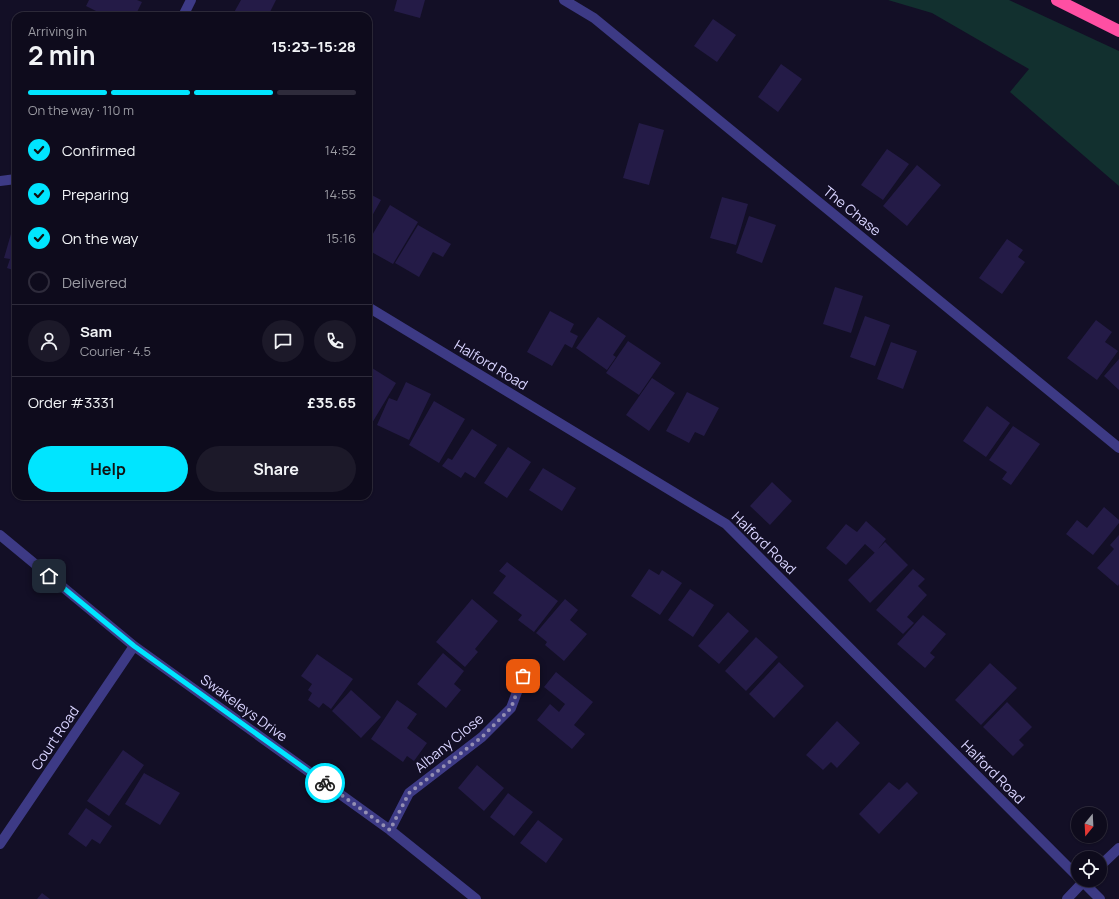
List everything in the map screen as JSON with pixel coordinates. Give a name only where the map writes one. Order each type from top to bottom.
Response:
[{"type":"highway","points":[[1057,0],[1119,30]]},
{"type":"street","points":[[185,12],[191,0]]},
{"type":"street","name":"The Chase","points":[[564,0],[600,23],[1119,448]]},
{"type":"street","points":[[0,181],[12,179]]},
{"type":"street","name":"Halford Road","points":[[372,309],[726,524],[1071,869]]},
{"type":"street","name":"Swakeleys Drive","points":[[0,535],[134,646],[390,830],[476,899]]},
{"type":"street","name":"Court Road","points":[[0,844],[134,646]]},
{"type":"street","name":"Albany Close","points":[[390,830],[409,793],[482,737],[511,708],[523,676]]},
{"type":"street","points":[[1107,859],[1119,848]]},
{"type":"street","points":[[1066,899],[1076,887]]},
{"type":"street","name":"Halford Road","points":[[1089,887],[1100,899]]},
{"type":"green space","points":[[888,0],[1009,0],[1119,51],[1119,186],[1010,92],[1029,69],[932,13]]},
{"type":"building","points":[[89,0],[137,0],[142,2],[137,12],[98,12],[86,6]]},
{"type":"building","points":[[241,0],[276,0],[270,12],[234,12]]},
{"type":"building","points":[[397,0],[425,0],[420,18],[394,11]]},
{"type":"building","points":[[713,19],[736,35],[717,62],[694,46]]},
{"type":"building","points":[[781,64],[802,79],[778,112],[758,97]]},
{"type":"building","points":[[639,123],[664,130],[649,185],[623,178]]},
{"type":"building","points":[[887,149],[909,164],[883,200],[861,185]]},
{"type":"building","points":[[917,165],[941,185],[907,226],[883,206]]},
{"type":"building","points":[[372,195],[381,200],[372,216]]},
{"type":"building","points":[[722,197],[748,204],[736,245],[710,238]]},
{"type":"building","points":[[390,205],[418,222],[393,264],[372,252],[372,235]]},
{"type":"building","points":[[749,216],[776,225],[762,263],[736,253]]},
{"type":"building","points":[[418,225],[451,244],[443,257],[433,252],[419,277],[395,263]]},
{"type":"building","points":[[12,230],[12,270],[7,268],[10,259],[4,258]]},
{"type":"building","points":[[1007,239],[1023,250],[1018,257],[1025,262],[1002,294],[979,278]]},
{"type":"building","points":[[835,287],[863,296],[851,333],[823,324]]},
{"type":"building","points":[[550,311],[574,324],[570,332],[578,336],[572,348],[565,344],[552,366],[527,352]]},
{"type":"building","points":[[865,316],[890,325],[875,366],[850,357]]},
{"type":"building","points":[[598,317],[626,336],[613,355],[616,357],[607,370],[576,348]]},
{"type":"building","points":[[1096,320],[1112,332],[1105,342],[1118,351],[1097,380],[1067,358]]},
{"type":"building","points":[[628,341],[661,363],[639,395],[606,373]]},
{"type":"building","points":[[891,342],[917,351],[903,389],[877,379]]},
{"type":"building","points":[[1119,359],[1119,390],[1104,376]]},
{"type":"building","points":[[372,368],[396,383],[372,423]]},
{"type":"building","points":[[652,378],[675,393],[649,431],[626,415]]},
{"type":"building","points":[[406,382],[431,394],[409,440],[377,425],[389,398],[397,401]]},
{"type":"building","points":[[687,392],[719,408],[704,436],[695,432],[689,443],[666,431]]},
{"type":"building","points":[[434,401],[465,419],[439,463],[409,445]]},
{"type":"building","points":[[987,406],[1010,423],[986,457],[963,441]]},
{"type":"building","points":[[1013,426],[1040,444],[1011,485],[1002,479],[1007,472],[989,460]]},
{"type":"building","points":[[472,429],[497,445],[475,478],[465,472],[461,478],[442,466],[448,458],[452,460]]},
{"type":"building","points":[[508,447],[531,462],[507,498],[484,483]]},
{"type":"building","points":[[543,468],[576,488],[562,511],[529,490]]},
{"type":"building","points":[[772,482],[792,501],[770,525],[750,506]]},
{"type":"building","points":[[1104,507],[1119,520],[1119,523],[1093,555],[1066,534],[1077,520],[1087,528]]},
{"type":"building","points":[[866,521],[886,539],[875,553],[865,544],[846,565],[826,548],[846,524],[857,532]]},
{"type":"building","points":[[1119,535],[1118,586],[1097,568],[1114,549],[1110,545]]},
{"type":"building","points":[[885,542],[908,565],[870,603],[848,580]]},
{"type":"building","points":[[507,562],[558,601],[534,632],[518,620],[522,615],[493,593],[506,576],[499,571]]},
{"type":"building","points":[[649,569],[659,575],[662,570],[682,583],[660,615],[631,596]]},
{"type":"building","points":[[913,569],[925,579],[918,586],[927,595],[907,617],[914,623],[903,634],[876,610]]},
{"type":"building","points":[[690,589],[714,605],[693,637],[668,620]]},
{"type":"building","points":[[472,599],[498,621],[475,649],[478,652],[465,667],[436,642]]},
{"type":"building","points":[[565,599],[578,610],[570,620],[587,634],[564,661],[545,645],[547,642],[536,633]]},
{"type":"building","points":[[728,612],[749,631],[719,664],[698,646]]},
{"type":"building","points":[[923,615],[946,634],[930,653],[935,657],[925,668],[897,644]]},
{"type":"building","points":[[756,637],[778,657],[746,691],[725,671]]},
{"type":"building","points":[[443,653],[464,671],[454,684],[461,690],[446,708],[417,684]]},
{"type":"building","points":[[317,654],[353,679],[331,709],[323,703],[319,708],[308,700],[312,693],[308,690],[312,684],[301,676]]},
{"type":"building","points":[[779,662],[804,686],[774,718],[749,694]]},
{"type":"building","points":[[990,663],[1017,688],[981,725],[955,700]]},
{"type":"building","points":[[556,672],[593,702],[574,725],[585,734],[572,749],[537,720],[550,704],[559,712],[565,704],[544,687]]},
{"type":"building","points":[[351,690],[381,717],[361,738],[332,711]]},
{"type":"building","points":[[397,700],[417,714],[407,728],[427,743],[414,761],[407,756],[403,762],[371,739]]},
{"type":"building","points":[[1007,702],[1032,727],[1019,740],[1024,745],[1013,756],[983,727]]},
{"type":"building","points":[[837,721],[860,743],[837,768],[831,762],[823,770],[806,755]]},
{"type":"building","points":[[123,750],[144,765],[109,816],[87,801]]},
{"type":"building","points":[[477,765],[504,788],[484,811],[458,788]]},
{"type":"building","points":[[144,773],[180,793],[160,825],[125,804]]},
{"type":"building","points":[[889,782],[899,790],[907,782],[918,793],[879,834],[859,814]]},
{"type":"building","points":[[508,793],[533,812],[514,836],[490,817]]},
{"type":"building","points":[[86,808],[112,826],[100,844],[92,839],[86,847],[68,834]]},
{"type":"building","points":[[538,820],[563,839],[546,863],[520,843]]},
{"type":"building","points":[[42,893],[50,899],[37,899]]},
{"type":"way so far","points":[[325,783],[390,830],[409,793],[482,737],[511,708],[523,676]]},
{"type":"route","points":[[49,576],[134,646],[325,783]]}]
